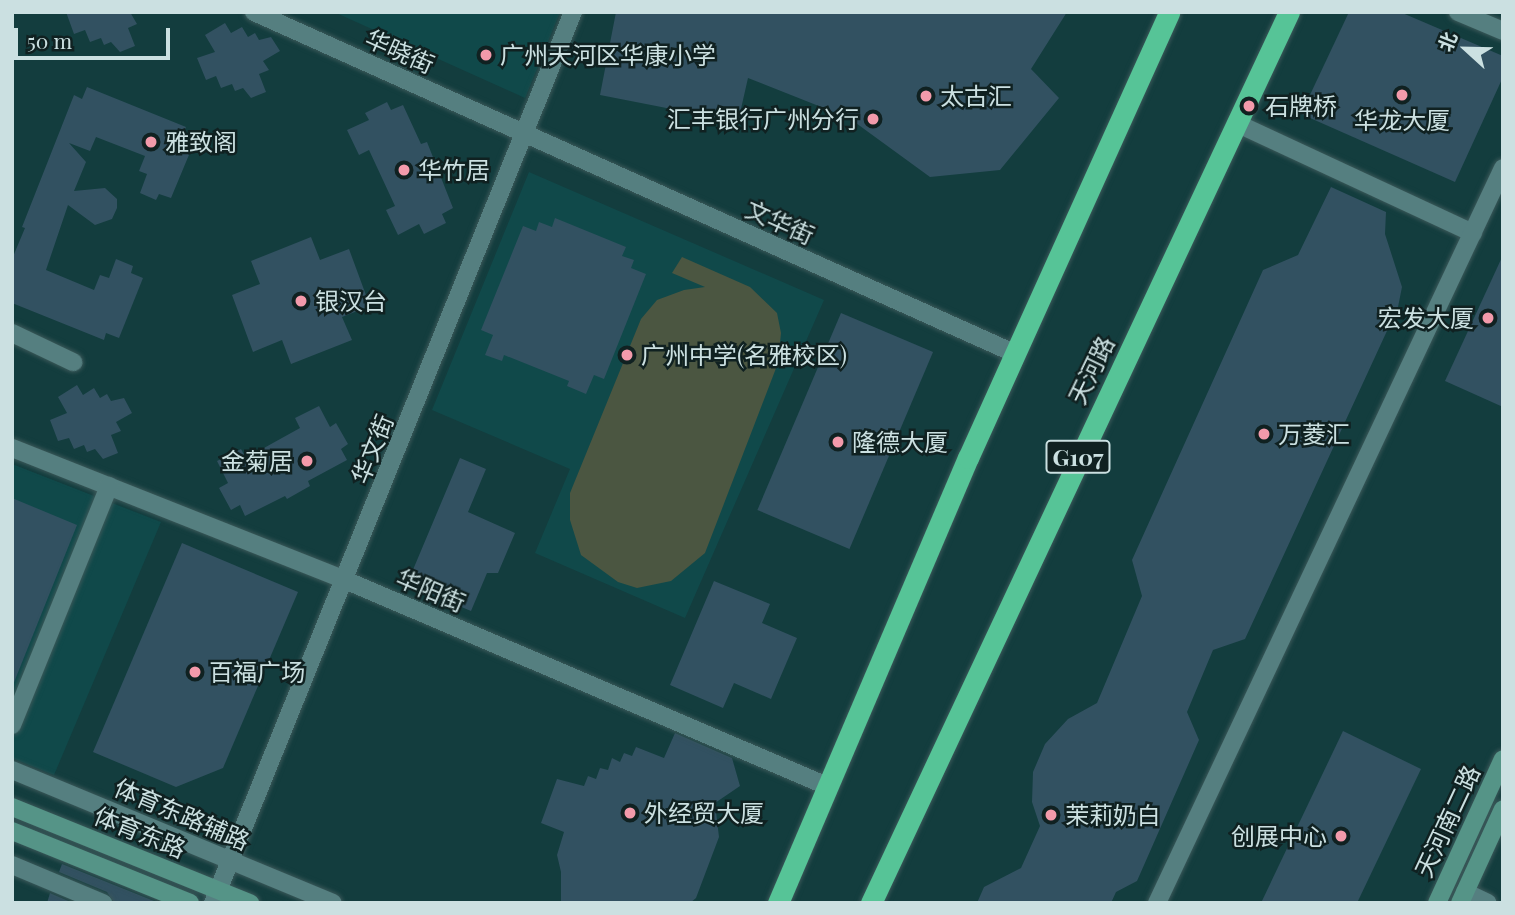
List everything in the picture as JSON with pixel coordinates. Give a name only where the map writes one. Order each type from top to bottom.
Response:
[{"type":"highway","points":[[778,903],[1014,353],[1169,12]]},
{"type":"highway","name":"天河路","points":[[871,903],[1289,12]]},
{"type":"main road","name":"天河南二路","points":[[1437,903],[1503,759]]},
{"type":"main road","name":"体育东路","points":[[12,807],[215,896],[250,903]]},
{"type":"main road","name":"天河南二路","points":[[1463,897],[1503,809]]},
{"type":"main road","name":"体育东路","points":[[12,831],[190,903]]},
{"type":"street","name":"华晓街","points":[[254,12],[526,135]]},
{"type":"street","name":"华文街","points":[[215,896],[526,135],[573,12]]},
{"type":"street","points":[[1458,12],[1503,31]]},
{"type":"street","points":[[1238,124],[1473,233]]},
{"type":"street","name":"文华街","points":[[526,135],[1014,353]]},
{"type":"street","points":[[1157,903],[1503,168]]},
{"type":"street","points":[[12,333],[73,362]]},
{"type":"street","name":"华阳街","points":[[12,448],[345,580],[827,786]]},
{"type":"street","points":[[12,725],[109,486]]},
{"type":"street","name":"体育东路辅路","points":[[12,770],[333,903]]},
{"type":"street","points":[[12,865],[103,903]]},
{"type":"street","points":[[1463,897],[1488,903]]},
{"type":"shaded area","name":"广州天河区华康小学","points":[[334,12],[560,12],[525,98]]},
{"type":"shaded area","name":"广州中学(名雅校区)","points":[[529,172],[824,300],[685,618],[535,553],[570,469],[432,410]]},
{"type":"shaded area","points":[[12,464],[161,522],[54,775],[12,758]]},
{"type":"green space","points":[[682,257],[750,287],[777,313],[781,333],[778,363],[705,553],[671,581],[637,588],[618,582],[581,555],[570,520],[570,493],[641,319],[657,300],[684,290],[705,287],[672,273]]},
{"type":"building","points":[[66,12],[130,12],[137,24],[128,28],[135,46],[120,52],[111,42],[104,45],[101,38],[90,42],[85,30],[74,34]]},
{"type":"building","name":"太古汇","points":[[616,12],[1067,12],[1031,69],[1059,98],[1000,170],[930,177],[849,118],[748,78],[738,122],[600,95]]},
{"type":"building","name":"华龙大厦","points":[[1349,12],[1400,12],[1503,56],[1503,77],[1455,182],[1301,114]]},
{"type":"building","points":[[225,23],[231,33],[242,27],[248,37],[255,33],[259,40],[271,37],[280,51],[263,61],[269,70],[259,74],[266,92],[251,98],[243,88],[235,91],[232,84],[221,88],[216,76],[206,80],[197,58],[215,52],[205,35]]},
{"type":"building","points":[[87,87],[186,127],[183,133],[196,138],[171,198],[159,194],[156,200],[140,193],[147,174],[139,171],[145,156],[96,137],[90,151],[69,143],[86,162],[74,191],[105,188],[117,199],[117,208],[112,219],[95,225],[68,205],[46,270],[94,290],[100,275],[109,278],[116,259],[133,266],[131,273],[143,278],[119,338],[106,333],[104,340],[12,303],[12,259],[25,228],[22,227],[74,95],[82,99]]},
{"type":"building","name":"华竹居","points":[[387,102],[391,110],[403,105],[421,144],[427,142],[453,208],[442,214],[446,223],[424,234],[419,224],[398,235],[386,210],[395,206],[369,150],[359,155],[347,130],[369,120],[365,113]]},
{"type":"building","name":"万菱汇","points":[[1331,187],[1386,212],[1385,234],[1402,287],[1398,307],[1245,639],[1213,650],[1187,712],[1199,740],[1137,881],[1116,892],[1111,903],[977,903],[984,887],[1021,868],[1040,826],[1032,802],[1033,772],[1045,744],[1068,719],[1097,703],[1142,596],[1132,560],[1263,270],[1298,255]]},
{"type":"building","points":[[555,218],[626,247],[622,256],[634,260],[631,268],[646,274],[604,379],[594,375],[586,394],[567,386],[569,381],[504,355],[502,361],[485,355],[493,335],[481,330],[523,226],[536,231],[539,222],[552,227]]},
{"type":"building","name":"银汉台","points":[[311,237],[320,260],[349,249],[370,306],[342,317],[352,340],[291,364],[282,340],[253,352],[232,295],[260,284],[251,261]]},
{"type":"building","name":"宏发大厦","points":[[1503,255],[1503,407],[1445,381]]},
{"type":"building","name":"隆德大厦","points":[[841,313],[933,352],[849,549],[757,510]]},
{"type":"building","points":[[77,385],[83,395],[94,388],[100,398],[107,394],[111,401],[124,398],[132,413],[116,422],[121,431],[111,435],[118,453],[103,459],[95,449],[87,452],[84,445],[74,449],[69,438],[58,441],[50,420],[67,413],[58,397]]},
{"type":"building","name":"金菊居","points":[[319,406],[330,427],[336,423],[348,444],[341,449],[347,460],[308,481],[310,486],[287,499],[285,496],[245,516],[240,505],[231,510],[219,488],[228,483],[217,461],[241,449],[246,458],[300,428],[295,418]]},
{"type":"building","points":[[460,458],[486,469],[468,512],[515,533],[498,573],[487,573],[471,611],[407,584]]},
{"type":"building","points":[[12,498],[77,525],[13,685],[12,685]]},
{"type":"building","name":"百福广场","points":[[182,543],[298,592],[223,768],[176,787],[93,752]]},
{"type":"building","points":[[714,581],[770,604],[762,623],[797,638],[771,699],[734,683],[723,708],[670,685]]},
{"type":"building","name":"创展中心","points":[[1343,731],[1421,769],[1357,903],[1261,903]]},
{"type":"building","name":"外经贸大厦","points":[[675,733],[732,758],[740,786],[715,803],[719,837],[696,898],[690,903],[561,903],[561,872],[557,855],[564,832],[541,823],[557,779],[584,786],[588,776],[596,779],[600,768],[608,770],[612,758],[620,762],[624,753],[632,756],[636,747],[664,758]]},
{"type":"building","points":[[62,864],[159,903],[114,903],[107,892],[59,872]]},
{"type":"building","points":[[50,893],[73,903],[47,903]]},
{"type":"place","name":"广州天河区华康小学","points":[[486,55]]},
{"type":"place","name":"华龙大厦","points":[[1402,95]]},
{"type":"place","name":"太古汇","points":[[926,96]]},
{"type":"place","name":"石牌桥","points":[[1249,106]]},
{"type":"place","name":"汇丰银行广州分行","points":[[873,119]]},
{"type":"place","name":"雅致阁","points":[[151,142]]},
{"type":"place","name":"华竹居","points":[[404,170]]},
{"type":"place","name":"银汉台","points":[[301,301]]},
{"type":"place","name":"宏发大厦","points":[[1488,318]]},
{"type":"place","name":"广州中学(名雅校区)","points":[[627,355]]},
{"type":"place","name":"万菱汇","points":[[1264,434]]},
{"type":"place","name":"隆德大厦","points":[[838,442]]},
{"type":"place","name":"金菊居","points":[[307,461]]},
{"type":"place","name":"百福广场","points":[[195,672]]},
{"type":"place","name":"外经贸大厦","points":[[630,813]]},
{"type":"place","name":"茉莉奶白","points":[[1051,815]]},
{"type":"place","name":"创展中心","points":[[1341,836]]}]
